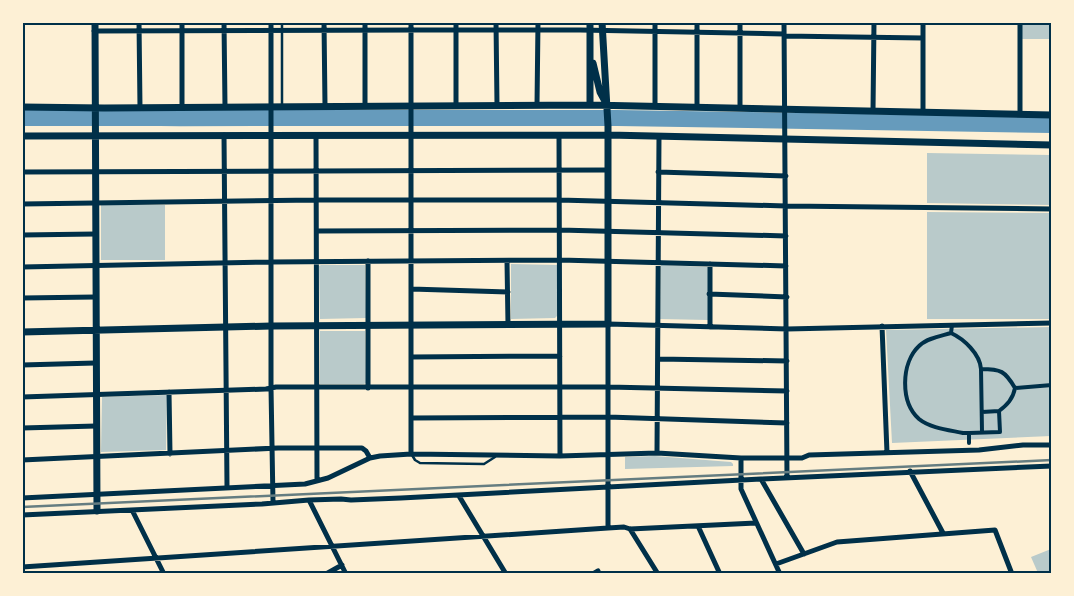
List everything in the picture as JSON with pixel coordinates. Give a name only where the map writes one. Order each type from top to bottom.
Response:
[{"type":"street","points":[[94,22],[97,511]]},
{"type":"street","points":[[140,22],[140,108]]},
{"type":"street","points":[[182,22],[182,108]]},
{"type":"street","points":[[224,22],[225,107]]},
{"type":"street","points":[[271,22],[271,388],[273,502]]},
{"type":"street","points":[[324,22],[325,106]]},
{"type":"street","points":[[365,22],[365,106]]},
{"type":"street","points":[[411,22],[411,454]]},
{"type":"street","points":[[456,22],[456,105]]},
{"type":"street","points":[[496,22],[497,105]]},
{"type":"street","points":[[537,105],[538,22]]},
{"type":"street","points":[[590,22],[590,105]]},
{"type":"street","points":[[602,22],[608,126],[608,528]]},
{"type":"street","points":[[655,22],[655,106]]},
{"type":"street","points":[[697,22],[697,107]]},
{"type":"street","points":[[740,22],[740,108]]},
{"type":"street","points":[[784,22],[788,329],[787,478]]},
{"type":"street","points":[[873,111],[874,22]]},
{"type":"street","points":[[923,22],[923,112]]},
{"type":"street","points":[[1020,22],[1020,114]]},
{"type":"street","points":[[94,32],[538,30],[923,38]]},
{"type":"street","points":[[590,54],[600,92],[607,109]]},
{"type":"street","points":[[22,107],[95,112],[140,108],[590,105],[607,109],[655,106],[740,108],[785,112],[873,111],[1052,115]]},
{"type":"street","points":[[22,136],[224,135],[271,131],[316,135],[785,136],[1052,145]]},
{"type":"street","points":[[224,135],[227,487]]},
{"type":"street","points":[[316,135],[317,481]]},
{"type":"street","points":[[559,135],[560,456]]},
{"type":"street","points":[[658,453],[659,136]]},
{"type":"street","points":[[22,172],[608,170]]},
{"type":"street","points":[[658,172],[786,176]]},
{"type":"street","points":[[22,204],[317,200],[559,200],[786,206],[1052,209]]},
{"type":"street","points":[[317,231],[560,230],[786,236]]},
{"type":"street","points":[[22,236],[95,234]]},
{"type":"street","points":[[22,266],[225,262],[560,260],[786,266]]},
{"type":"street","points":[[368,261],[368,388]]},
{"type":"street","points":[[508,261],[508,324]]},
{"type":"street","points":[[710,264],[710,327]]},
{"type":"street","points":[[411,290],[508,292]]},
{"type":"street","points":[[710,294],[787,297]]},
{"type":"street","points":[[22,298],[95,297]]},
{"type":"street","points":[[22,332],[411,324],[560,323],[788,329],[1052,323]]},
{"type":"street","points":[[951,333],[952,325]]},
{"type":"street","points":[[882,326],[887,453]]},
{"type":"street","points":[[982,432],[981,369],[979,359],[973,350],[960,337],[951,333],[925,341],[911,355],[906,365],[905,373],[908,397],[912,410],[926,423],[962,433],[1000,432],[999,411]]},
{"type":"street","points":[[411,357],[560,356]]},
{"type":"street","points":[[658,359],[787,361]]},
{"type":"street","points":[[22,366],[95,363]]},
{"type":"street","points":[[981,369],[1002,371],[1015,388],[1010,402],[999,411],[982,412]]},
{"type":"street","points":[[1015,388],[1052,385]]},
{"type":"street","points":[[22,397],[271,388],[608,387],[787,391]]},
{"type":"street","points":[[169,392],[170,454]]},
{"type":"street","points":[[411,418],[608,417],[787,423]]},
{"type":"street","points":[[22,428],[96,426]]},
{"type":"street","points":[[968,443],[969,433]]},
{"type":"street","points":[[22,498],[305,484],[317,481],[370,458],[411,454],[560,456],[658,453],[740,458],[802,458],[808,455],[1052,445]]},
{"type":"street","points":[[22,460],[317,448],[362,448],[370,458]]},
{"type":"street","points":[[740,458],[741,489],[780,574]]},
{"type":"street","points":[[22,515],[309,500],[459,496],[607,486],[1052,466]]},
{"type":"street","points":[[910,471],[943,533]]},
{"type":"street","points":[[761,479],[804,554]]},
{"type":"street","points":[[459,496],[506,574]]},
{"type":"street","points":[[309,500],[346,574]]},
{"type":"street","points":[[132,510],[164,574]]},
{"type":"street","points":[[22,566],[624,527],[630,529],[756,523]]},
{"type":"street","points":[[698,526],[720,574]]},
{"type":"street","points":[[630,529],[658,574]]},
{"type":"street","points":[[776,564],[837,542],[995,530],[1012,574]]},
{"type":"street","points":[[326,574],[342,565]]},
{"type":"lane","points":[[282,22],[282,107]]},
{"type":"lane","points":[[411,454],[420,463],[484,464],[498,454]]},
{"type":"shaded area","points":[[1022,23],[1051,23],[1051,39],[1022,39]]},
{"type":"shaded area","points":[[927,153],[1051,155],[1051,205],[927,203]]},
{"type":"shaded area","points":[[101,205],[165,205],[165,260],[101,260]]},
{"type":"shaded area","points":[[927,212],[1051,213],[1051,319],[927,319]]},
{"type":"shaded area","points":[[511,264],[557,265],[557,316],[555,318],[511,319]]},
{"type":"shaded area","points":[[365,265],[366,318],[320,319],[319,266]]},
{"type":"shaded area","points":[[661,265],[708,267],[708,320],[660,319]]},
{"type":"shaded area","points":[[1051,327],[1051,436],[892,443],[886,330]]},
{"type":"shaded area","points":[[320,331],[365,331],[366,383],[320,384]]},
{"type":"shaded area","points":[[167,395],[166,450],[101,452],[102,397]]},
{"type":"shaded area","points":[[655,456],[731,462],[733,466],[625,469],[625,457]]},
{"type":"shaded area","points":[[1051,549],[1051,573],[1038,573],[1031,557]]},
{"type":"waterway","points":[[22,118],[617,118],[1052,125]]},
{"type":"waterway","points":[[22,123],[180,125],[614,123],[1052,131]]},
{"type":"railway","points":[[22,507],[1052,460]]}]
